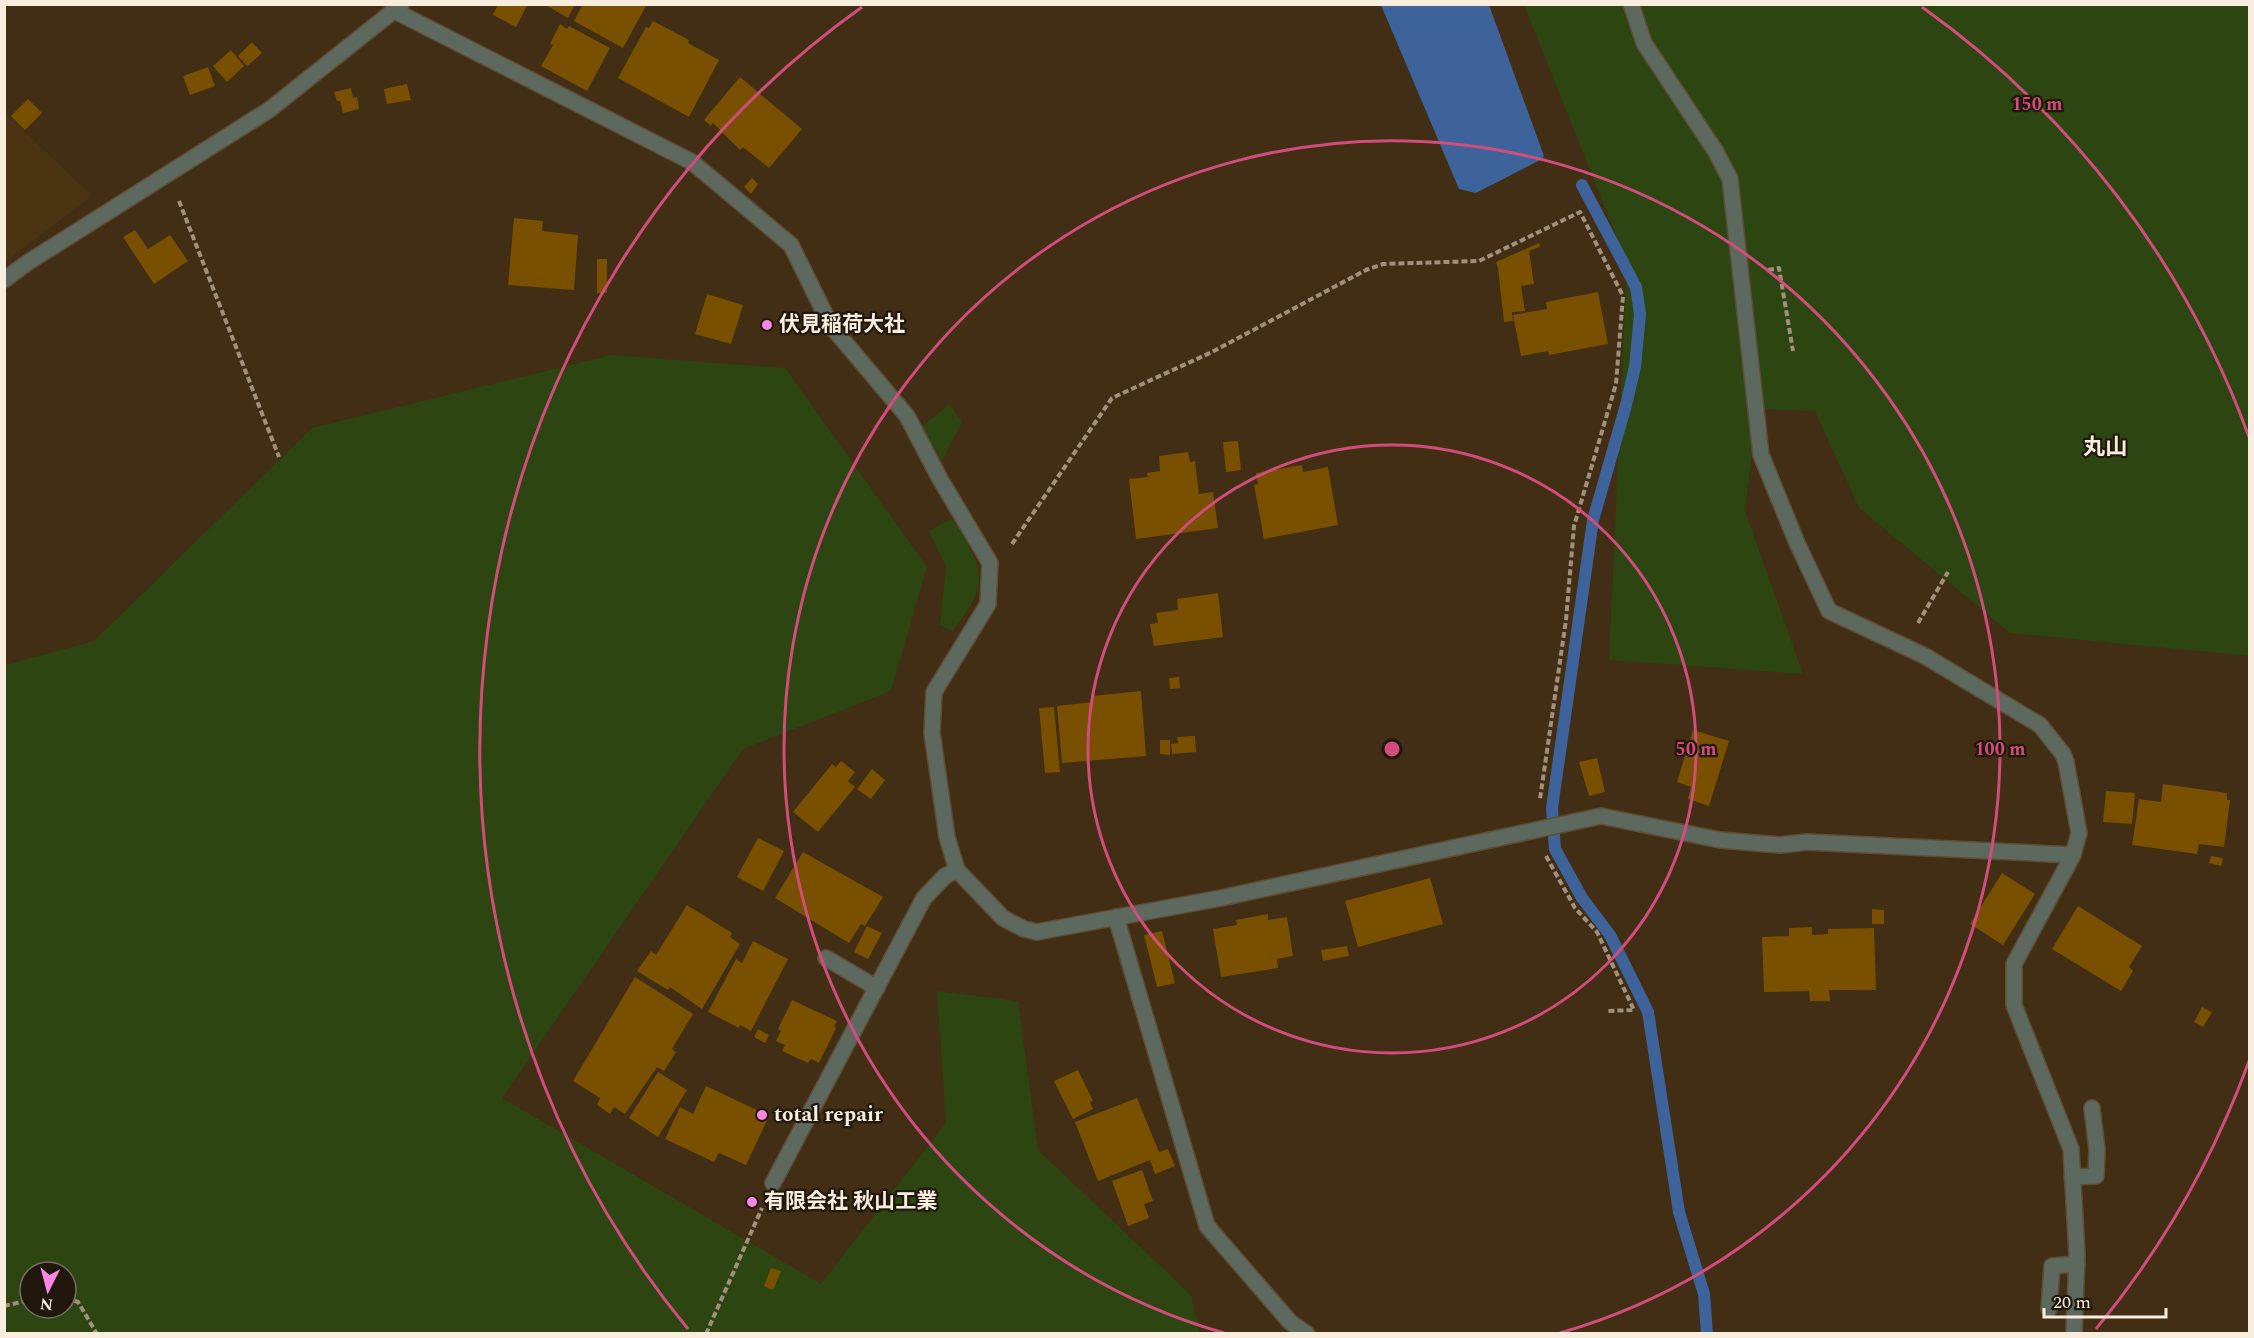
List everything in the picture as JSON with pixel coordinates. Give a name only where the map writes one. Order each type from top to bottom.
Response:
[{"type":"street","points":[[1631,4],[1644,43],[1716,152],[1730,179],[1761,455],[1797,543],[1829,611],[1925,656],[2040,725],[2063,754],[2079,833],[2073,855],[2014,964],[2014,1005],[2071,1149],[2077,1264],[2074,1334]]},
{"type":"street","points":[[4,279],[269,110],[398,7],[692,162],[791,245],[831,326],[906,416],[990,565],[988,604],[933,692],[934,745],[947,837],[957,870],[1003,918],[1024,929],[1038,932],[1221,898],[1601,816],[1720,840],[1780,845],[1807,842],[2073,855]]},
{"type":"street","points":[[773,1183],[924,898],[945,876],[957,870]]},
{"type":"street","points":[[1116,917],[1207,1226],[1290,1322],[1307,1334]]},
{"type":"street","points":[[826,958],[878,988]]},
{"type":"street","points":[[2072,1177],[2096,1176],[2097,1150],[2092,1108]]},
{"type":"street","points":[[2049,1309],[2052,1266],[2077,1264]]},
{"type":"path","points":[[169,173],[279,458]]},
{"type":"path","points":[[990,565],[1003,557],[1112,399],[1212,352],[1366,270],[1383,264],[1479,261],[1580,212],[1623,296],[1616,384],[1574,526],[1566,620],[1537,830],[1543,849],[1575,908],[1596,932],[1634,1010],[1607,1011]]},
{"type":"path","points":[[1741,273],[1779,268],[1793,351]]},
{"type":"path","points":[[1905,647],[1948,572]]},
{"type":"path","points":[[706,1334],[773,1183]]},
{"type":"path","points":[[78,1302],[97,1334]]},
{"type":"shaded area","points":[[4,112],[90,194],[87,200],[5,262]]},
{"type":"green space","points":[[1524,5],[2249,5],[2249,656],[2010,633],[1859,508],[1815,411],[1757,409],[1745,511],[1803,674],[1609,660],[1627,263]]},
{"type":"green space","points":[[612,355],[785,368],[927,567],[891,691],[743,749],[502,1098],[821,1284],[946,1123],[937,991],[1018,1001],[1038,1150],[1191,1295],[1200,1333],[5,1334],[5,665],[94,641],[312,428]]},
{"type":"green space","points":[[950,404],[962,422],[942,460],[921,427]]},
{"type":"green space","points":[[952,518],[968,543],[979,572],[977,591],[973,601],[953,631],[940,625],[946,567],[929,531]]},
{"type":"water","points":[[1381,5],[1489,5],[1544,156],[1542,159],[1476,193],[1459,189]]},
{"type":"building","points":[[498,4],[528,4],[516,27],[493,15]]},
{"type":"building","points":[[544,4],[575,4],[568,18]]},
{"type":"building","points":[[583,4],[644,4],[646,6],[623,48],[574,21]]},
{"type":"building","points":[[653,21],[689,40],[688,43],[719,60],[689,117],[618,78],[646,27],[649,28]]},
{"type":"building","points":[[560,24],[567,29],[569,26],[610,48],[587,91],[541,66],[553,45],[550,44]]},
{"type":"building","points":[[252,42],[262,53],[247,66],[238,56]]},
{"type":"building","points":[[231,50],[244,66],[227,82],[213,66]]},
{"type":"building","points":[[208,67],[215,86],[190,95],[183,76]]},
{"type":"building","points":[[740,77],[802,129],[769,168],[743,147],[740,150],[713,123],[711,126],[704,120]]},
{"type":"building","points":[[407,84],[411,100],[387,104],[384,89]]},
{"type":"building","points":[[351,88],[353,98],[357,97],[359,109],[343,113],[340,101],[337,101],[334,92]]},
{"type":"building","points":[[28,99],[42,113],[25,130],[11,116]]},
{"type":"building","points":[[752,178],[758,184],[751,194],[744,187]]},
{"type":"building","points":[[514,218],[543,221],[542,231],[578,235],[574,290],[508,285]]},
{"type":"building","points":[[135,230],[148,249],[170,235],[188,261],[154,284],[123,237]]},
{"type":"building","points":[[1539,243],[1540,247],[1529,251],[1534,284],[1521,286],[1525,311],[1512,312],[1513,321],[1504,322],[1496,262]]},
{"type":"building","points":[[597,259],[607,259],[607,293],[597,293]]},
{"type":"building","points":[[1598,292],[1608,344],[1549,355],[1548,351],[1521,356],[1513,315],[1547,309],[1546,302]]},
{"type":"building","points":[[707,294],[743,305],[731,344],[695,334]]},
{"type":"building","points":[[1238,441],[1241,470],[1226,472],[1223,442]]},
{"type":"building","points":[[1188,452],[1190,462],[1195,461],[1199,494],[1213,492],[1218,528],[1136,539],[1129,479],[1148,477],[1147,473],[1160,471],[1159,456]]},
{"type":"building","points":[[1302,465],[1303,472],[1328,467],[1338,525],[1264,539],[1254,485],[1258,484],[1256,473]]},
{"type":"building","points":[[1218,593],[1223,637],[1154,646],[1150,624],[1158,623],[1156,613],[1178,610],[1177,599]]},
{"type":"building","points":[[1179,677],[1180,688],[1170,689],[1169,678]]},
{"type":"building","points":[[1141,691],[1146,756],[1062,763],[1057,706],[1093,702],[1092,696]]},
{"type":"building","points":[[1054,707],[1060,772],[1045,773],[1039,708]]},
{"type":"building","points":[[1693,730],[1729,741],[1709,806],[1688,799],[1691,787],[1677,782]]},
{"type":"building","points":[[1195,736],[1196,752],[1172,754],[1171,744],[1178,743],[1177,737]]},
{"type":"building","points":[[1160,740],[1170,740],[1170,755],[1160,754]]},
{"type":"building","points":[[1597,758],[1605,792],[1589,796],[1579,762]]},
{"type":"building","points":[[841,761],[855,772],[848,781],[855,787],[818,832],[793,812],[832,764],[836,767]]},
{"type":"building","points":[[872,769],[885,780],[871,799],[857,789]]},
{"type":"building","points":[[2163,784],[2227,793],[2227,800],[2230,800],[2224,847],[2199,844],[2197,854],[2132,845],[2139,799],[2161,802]]},
{"type":"building","points":[[2106,791],[2135,793],[2132,824],[2103,822]]},
{"type":"building","points":[[758,838],[784,851],[763,891],[737,877]]},
{"type":"building","points":[[803,852],[883,897],[865,926],[861,924],[849,943],[775,898]]},
{"type":"building","points":[[2211,856],[2223,858],[2221,866],[2209,863]]},
{"type":"building","points":[[2002,873],[2035,894],[2003,945],[1970,924]]},
{"type":"building","points":[[1430,878],[1443,924],[1358,947],[1345,901]]},
{"type":"building","points":[[687,905],[732,933],[730,937],[740,944],[702,1009],[670,987],[668,990],[637,971],[651,951],[656,955]]},
{"type":"building","points":[[2078,906],[2142,946],[2129,967],[2133,971],[2121,991],[2052,949]]},
{"type":"building","points":[[1872,909],[1884,910],[1884,924],[1872,924]]},
{"type":"building","points":[[1268,914],[1268,920],[1287,917],[1293,956],[1277,959],[1278,968],[1221,977],[1213,929],[1237,925],[1236,920]]},
{"type":"building","points":[[867,926],[882,933],[868,959],[854,952]]},
{"type":"building","points":[[1812,927],[1812,935],[1828,934],[1828,929],[1874,928],[1876,990],[1829,990],[1830,1001],[1810,1001],[1809,991],[1764,992],[1762,937],[1789,936],[1789,928]]},
{"type":"building","points":[[1162,931],[1175,983],[1157,987],[1144,935]]},
{"type":"building","points":[[753,941],[788,959],[751,1031],[740,1025],[739,1028],[708,1012],[736,959],[742,963]]},
{"type":"building","points":[[1347,946],[1349,956],[1323,961],[1321,950]]},
{"type":"building","points":[[635,977],[693,1014],[672,1049],[676,1052],[664,1071],[657,1067],[625,1114],[614,1107],[610,1114],[597,1105],[600,1098],[573,1081]]},
{"type":"building","points":[[792,1000],[837,1021],[834,1027],[836,1028],[819,1063],[811,1059],[808,1063],[782,1051],[785,1045],[776,1041],[781,1031],[778,1029]]},
{"type":"building","points":[[2202,1007],[2212,1012],[2203,1027],[2194,1022]]},
{"type":"building","points":[[758,1029],[769,1035],[765,1043],[754,1037]]},
{"type":"building","points":[[1078,1070],[1093,1101],[1090,1102],[1093,1109],[1073,1119],[1054,1081]]},
{"type":"building","points":[[658,1072],[687,1090],[658,1137],[629,1118]]},
{"type":"building","points":[[706,1086],[769,1116],[746,1165],[719,1153],[714,1162],[665,1139],[680,1107],[693,1114]]},
{"type":"building","points":[[1137,1098],[1159,1152],[1168,1149],[1175,1166],[1155,1174],[1150,1160],[1098,1181],[1075,1122]]},
{"type":"building","points":[[1142,1170],[1153,1201],[1144,1204],[1149,1218],[1128,1226],[1112,1181]]},
{"type":"building","points":[[771,1268],[781,1271],[773,1290],[764,1286]]},
{"type":"waterway","points":[[1582,185],[1636,287],[1640,314],[1635,367],[1593,520],[1552,808],[1555,849],[1582,898],[1610,935],[1648,1012],[1679,1212],[1704,1294],[1707,1334]]},
{"type":"place","name":"伏見稲荷大社","points":[[767,325]]},
{"type":"place","name":"total repair","points":[[762,1115]]},
{"type":"place","name":"有限会社 秋山工業","points":[[752,1202]]},
{"type":"district","name":"丸山","points":[[2105,447]]}]
